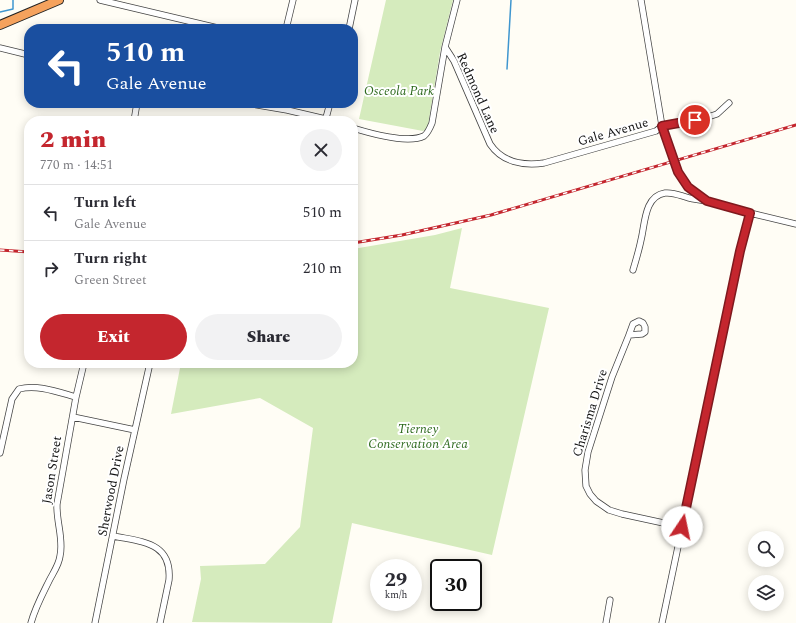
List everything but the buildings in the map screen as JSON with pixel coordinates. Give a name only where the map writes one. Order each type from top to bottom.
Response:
[{"type":"highway","points":[[0,25],[59,0]]},
{"type":"street","points":[[100,0],[201,24]]},
{"type":"street","points":[[287,24],[293,0]]},
{"type":"street","points":[[350,24],[355,0]]},
{"type":"street","points":[[445,48],[457,0]]},
{"type":"street","points":[[641,0],[662,126],[717,114],[729,103]]},
{"type":"street","points":[[0,48],[24,54]]},
{"type":"street","name":"Redmond Lane","points":[[358,130],[371,134],[403,138],[417,138],[425,135],[430,130],[432,123],[445,48]]},
{"type":"street","name":"Redmond Lane","points":[[445,48],[454,61],[490,144]]},
{"type":"street","points":[[281,108],[317,116]]},
{"type":"street","name":"Gale Avenue","points":[[490,144],[497,153],[510,161],[522,164],[534,164],[559,159],[656,131],[662,126],[678,172],[688,187],[707,201],[796,224]]},
{"type":"street","points":[[633,270],[641,241],[646,214],[654,198],[662,194],[670,193],[707,201]]},
{"type":"street","points":[[662,623],[740,251],[750,213]]},
{"type":"street","name":"Charisma Drive","points":[[629,335],[610,382],[588,452],[585,470],[586,486],[592,498],[609,510],[682,527]]},
{"type":"street","name":"Jason Street","points":[[30,623],[39,601],[55,571],[60,556],[61,545],[57,504],[76,396],[83,368]]},
{"type":"street","name":"Sherwood Drive","points":[[95,623],[149,368]]},
{"type":"street","points":[[0,453],[12,399],[19,389],[26,387],[36,388],[76,396]]},
{"type":"street","points":[[73,417],[135,430]]},
{"type":"street","points":[[0,424],[5,428]]},
{"type":"street","points":[[114,536],[151,544],[159,548],[164,554],[167,560],[169,573],[160,623]]},
{"type":"street","points":[[606,623],[610,600]]},
{"type":"green space","name":"Osceola Park","points":[[386,0],[453,0],[440,52],[428,126],[423,131],[359,119]]},
{"type":"green space","name":"Tierney Conservation Area","points":[[462,228],[450,288],[549,308],[492,555],[352,523],[332,623],[192,622],[201,579],[200,566],[265,564],[300,527],[313,428],[260,398],[171,414],[180,368],[358,368],[358,248],[435,235]]},
{"type":"waterway","points":[[0,12],[13,9],[13,0]]},
{"type":"waterway","points":[[507,69],[511,0]]},
{"type":"railway","points":[[358,242],[402,235],[491,215],[796,125]]},
{"type":"railway","points":[[0,250],[24,252]]},
{"type":"route","points":[[682,527],[740,251],[750,213],[707,201],[694,192],[683,181],[678,172],[662,126],[695,120]]}]
